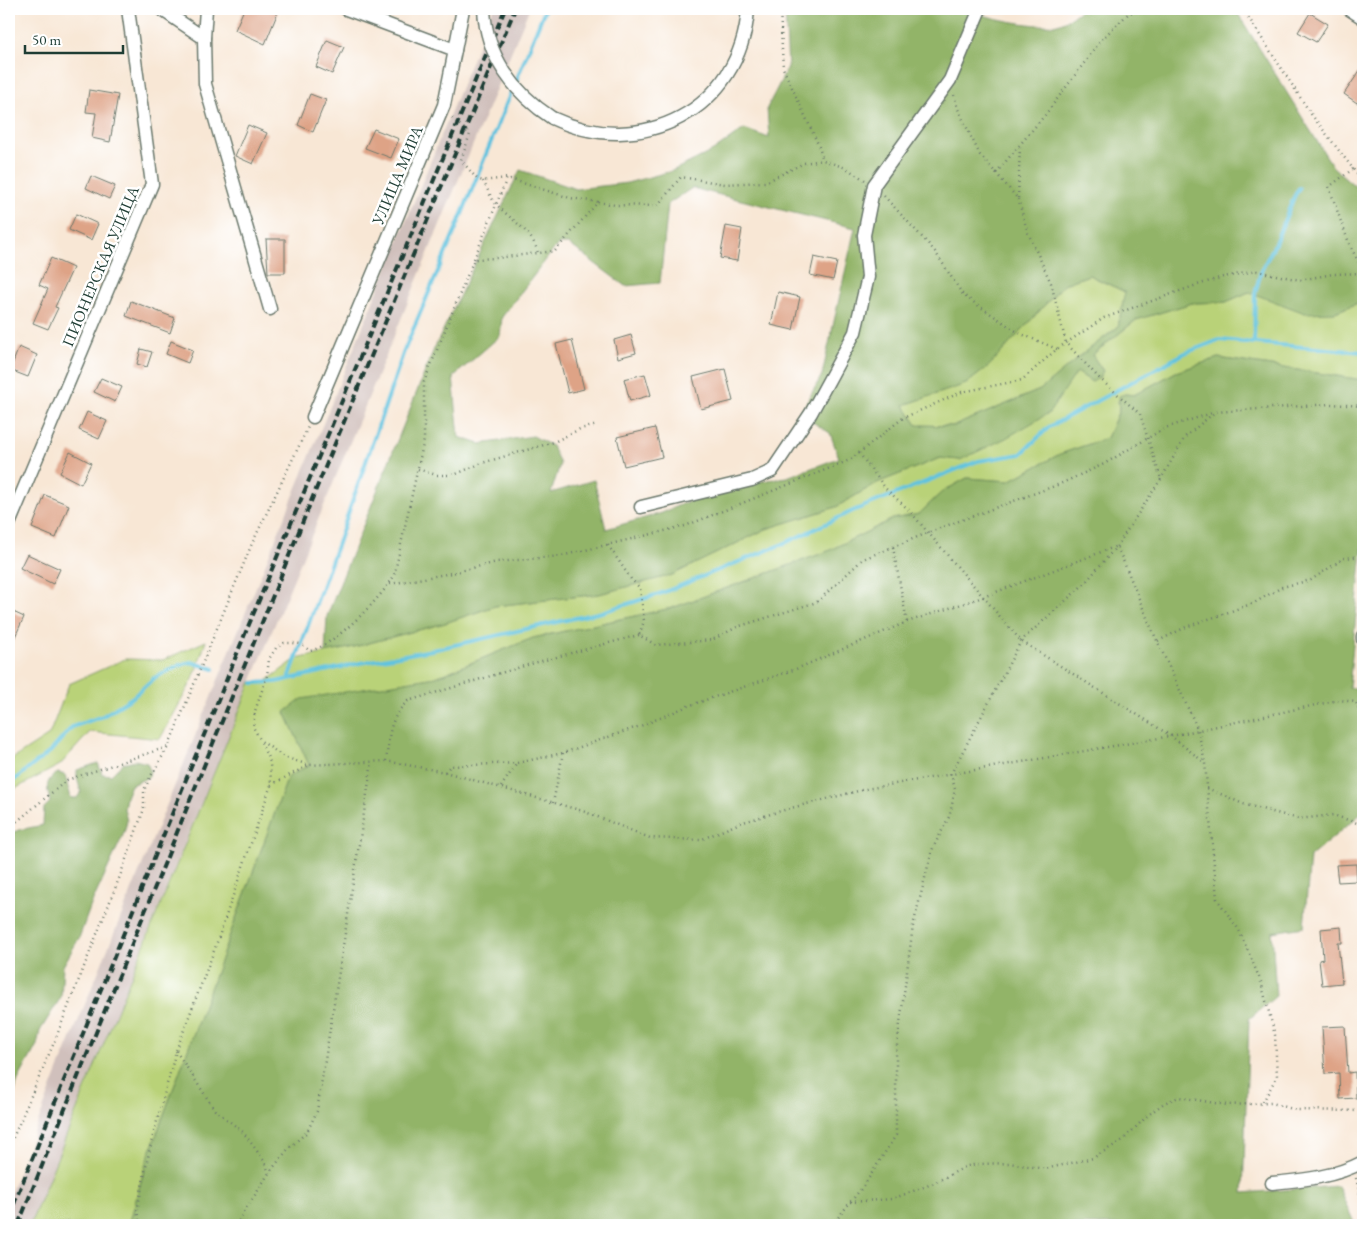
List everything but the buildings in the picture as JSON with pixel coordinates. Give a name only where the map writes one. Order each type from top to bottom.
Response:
[{"type":"street","name":"ПИОНЕРСКАЯ УЛИЦА","points":[[9,524],[152,184],[128,9]]},
{"type":"street","points":[[161,9],[204,38]]},
{"type":"street","points":[[206,9],[204,38],[205,84],[270,309]]},
{"type":"street","points":[[346,9],[455,50]]},
{"type":"street","name":"УЛИЦА МИРА","points":[[313,417],[442,109],[463,9]]},
{"type":"street","points":[[484,9],[491,46],[506,75],[526,99],[552,118],[582,129],[614,134],[645,130],[675,120],[702,102],[723,78],[739,50],[744,35],[748,9]]},
{"type":"street","points":[[641,507],[752,480],[772,471],[811,413],[855,332],[868,277],[864,235],[874,185],[950,80],[980,9]]},
{"type":"street","points":[[1349,9],[1363,18]]},
{"type":"street","points":[[1272,1184],[1314,1180],[1358,1164]]},
{"type":"path","points":[[780,9],[783,68],[818,144],[822,160]]},
{"type":"path","points":[[996,173],[1045,115],[1103,38],[1129,14],[1146,9]]},
{"type":"path","points":[[1243,9],[1310,114],[1363,179]]},
{"type":"path","points":[[950,80],[958,109],[980,155],[1018,199]]},
{"type":"path","points":[[442,109],[470,134],[461,160],[477,179],[506,178],[570,198],[615,205],[657,206],[681,177],[725,184],[766,182],[804,163],[822,160],[846,168],[874,185],[934,250],[963,295],[1019,333],[1057,349]]},
{"type":"path","points":[[1020,144],[1018,199],[1028,233],[1050,283],[1066,343],[1098,378],[1140,414],[1161,479]]},
{"type":"path","points":[[1353,169],[1329,186],[1350,243],[1363,270]]},
{"type":"path","points":[[140,1225],[138,1211],[151,1143],[176,1051],[215,948],[271,785],[270,762],[252,727],[255,711],[267,676],[269,659],[276,648],[284,643],[301,644],[310,651],[323,646],[348,627],[372,604],[390,584],[394,576],[424,440],[424,382],[506,178]]},
{"type":"path","points":[[483,180],[496,204],[519,225],[536,246],[538,254]]},
{"type":"path","points":[[474,259],[555,251],[598,202]]},
{"type":"path","points":[[390,584],[452,573],[497,562],[562,556],[685,526],[850,460],[903,418],[962,392],[1022,380],[1057,349],[1104,318],[1194,286],[1223,277],[1257,271],[1300,280],[1333,274],[1363,274]]},
{"type":"path","points":[[386,761],[391,727],[397,711],[408,701],[534,663],[639,635],[656,645],[712,640],[738,627],[817,602],[863,558],[1060,484],[1104,464],[1165,428],[1215,412],[1331,404],[1363,406]]},
{"type":"path","points":[[832,1225],[865,1184],[896,1135],[896,1053],[913,926],[932,850],[950,815],[955,789],[951,774],[1021,641],[1084,584],[1117,546],[1161,479],[1185,437],[1215,412]]},
{"type":"path","points":[[9,1147],[53,1045],[120,876],[144,810],[144,790],[168,746],[251,546],[313,417]]},
{"type":"path","points":[[418,468],[436,475],[454,475],[482,463],[554,442],[580,429],[598,425]]},
{"type":"path","points":[[859,454],[886,489],[908,509],[1021,641],[1171,736],[1205,763]]},
{"type":"path","points":[[608,545],[631,579],[640,588],[644,621],[639,635]]},
{"type":"path","points":[[445,772],[450,766],[517,763],[563,754],[688,706],[796,669],[907,622],[1117,546]]},
{"type":"path","points":[[1117,546],[1198,730],[1205,763],[1217,899],[1239,930],[1261,982],[1275,1035],[1277,1076],[1262,1104]]},
{"type":"path","points":[[893,547],[907,622]]},
{"type":"path","points":[[1158,641],[1186,628],[1254,603],[1282,586],[1311,580],[1344,558],[1363,556]]},
{"type":"path","points":[[260,741],[284,757],[309,765],[386,761],[445,772],[583,811],[650,838],[700,840],[740,823],[866,788],[1171,736],[1339,700],[1356,702],[1362,718],[1363,734]]},
{"type":"path","points":[[9,828],[67,780],[168,746]]},
{"type":"path","points":[[553,803],[563,754]]},
{"type":"path","points":[[236,1225],[269,1173],[290,1148],[307,1132],[317,1112],[372,762]]},
{"type":"path","points":[[501,787],[517,763]]},
{"type":"path","points":[[271,785],[309,765]]},
{"type":"path","points":[[1207,788],[1243,804],[1299,819],[1333,815],[1363,825]]},
{"type":"path","points":[[176,1051],[215,1110],[243,1132],[265,1162],[269,1173]]},
{"type":"path","points":[[850,1202],[892,1199],[932,1184],[967,1166],[1009,1164],[1045,1169],[1093,1158],[1122,1140],[1164,1104],[1180,1097],[1227,1105],[1272,1102],[1296,1110],[1363,1111]]},
{"type":"path","points":[[1358,1164],[1363,1207]]},
{"type":"shaded area","points":[[493,9],[529,9],[185,842],[30,1225],[9,1225],[9,1197],[61,1063]]},
{"type":"green space","points":[[785,9],[968,9],[996,19],[1052,25],[1072,17],[1082,9],[1235,9],[1333,167],[1363,193],[1363,301],[1335,312],[1305,313],[1249,292],[1226,302],[1192,303],[1136,320],[1092,355],[1103,371],[1099,378],[1092,382],[1077,372],[1049,413],[1006,438],[960,460],[940,458],[877,483],[836,507],[766,529],[672,575],[599,594],[495,606],[445,623],[325,653],[327,616],[434,349],[520,170],[576,189],[627,183],[672,171],[713,151],[744,129],[769,138],[767,108],[788,67]],"holes":[[[692,188],[855,228],[822,375],[800,414],[830,433],[839,458],[787,477],[750,483],[695,498],[662,513],[606,529],[594,480],[551,493],[560,464],[552,446],[533,436],[480,444],[459,437],[453,377],[500,336],[502,317],[558,244],[569,244],[625,286],[660,283],[668,204]],[[1089,275],[1125,292],[1118,327],[1040,390],[954,426],[917,425],[904,405],[966,384],[989,366],[1064,284]]]},
{"type":"green space","points":[[1089,275],[1125,292],[1118,327],[1040,390],[954,426],[917,425],[904,405],[966,384],[989,366],[1064,284]]},
{"type":"green space","points":[[1249,292],[1335,312],[1363,301],[1363,380],[1218,358],[1176,372],[1134,395],[1125,394],[1118,401],[1119,410],[1107,438],[1060,454],[1009,481],[967,478],[942,492],[919,514],[893,519],[826,552],[672,608],[533,638],[436,677],[337,694],[285,712],[309,765],[288,777],[146,1163],[129,1225],[30,1225],[251,682],[265,682],[296,659],[354,647],[445,623],[495,606],[599,594],[672,575],[766,529],[836,507],[877,483],[940,458],[960,460],[1077,372],[1092,382],[1103,371],[1092,355],[1136,320],[1192,303],[1226,302]]},
{"type":"green space","points":[[1218,358],[1363,380],[1363,541],[1349,688],[1363,688],[1363,812],[1310,857],[1304,927],[1272,932],[1276,996],[1249,1019],[1243,1193],[1338,1186],[1355,1225],[129,1225],[146,1163],[288,777],[309,765],[285,712],[302,699],[436,677],[533,638],[672,608],[826,552],[893,519],[919,514],[942,492],[967,478],[1009,481],[1060,454],[1107,438],[1119,411],[1119,396],[1125,394],[1134,395],[1176,372]]},
{"type":"green space","points":[[206,641],[193,679],[160,739],[90,732],[60,765],[9,792],[9,761],[49,735],[69,684],[125,659],[163,660]]},
{"type":"green space","points":[[135,760],[147,763],[150,770],[149,777],[131,785],[126,797],[124,809],[127,821],[124,833],[91,905],[79,938],[63,966],[61,997],[40,1031],[37,1045],[18,1080],[9,1113],[9,834],[43,825],[44,808],[50,802],[48,785],[50,779],[58,773],[65,775],[71,798],[77,798],[81,792],[77,770],[98,763],[102,774],[111,775],[123,763]]},
{"type":"waterway","points":[[516,81],[545,9]]},
{"type":"waterway","points":[[289,678],[404,351],[513,87]]},
{"type":"waterway","points":[[1254,343],[1255,294],[1261,271],[1299,188]]},
{"type":"waterway","points":[[253,683],[276,682],[360,663],[432,650],[602,612],[662,593],[783,544],[855,510],[978,461],[1021,454],[1049,427],[1185,353],[1219,340],[1363,352]]},
{"type":"waterway","points":[[9,783],[51,751],[72,727],[103,716],[133,697],[154,678],[180,665],[191,662],[214,669]]},
{"type":"railway","points":[[9,1216],[245,634],[505,9]]},
{"type":"railway","points":[[18,1225],[312,499],[515,9]]}]
